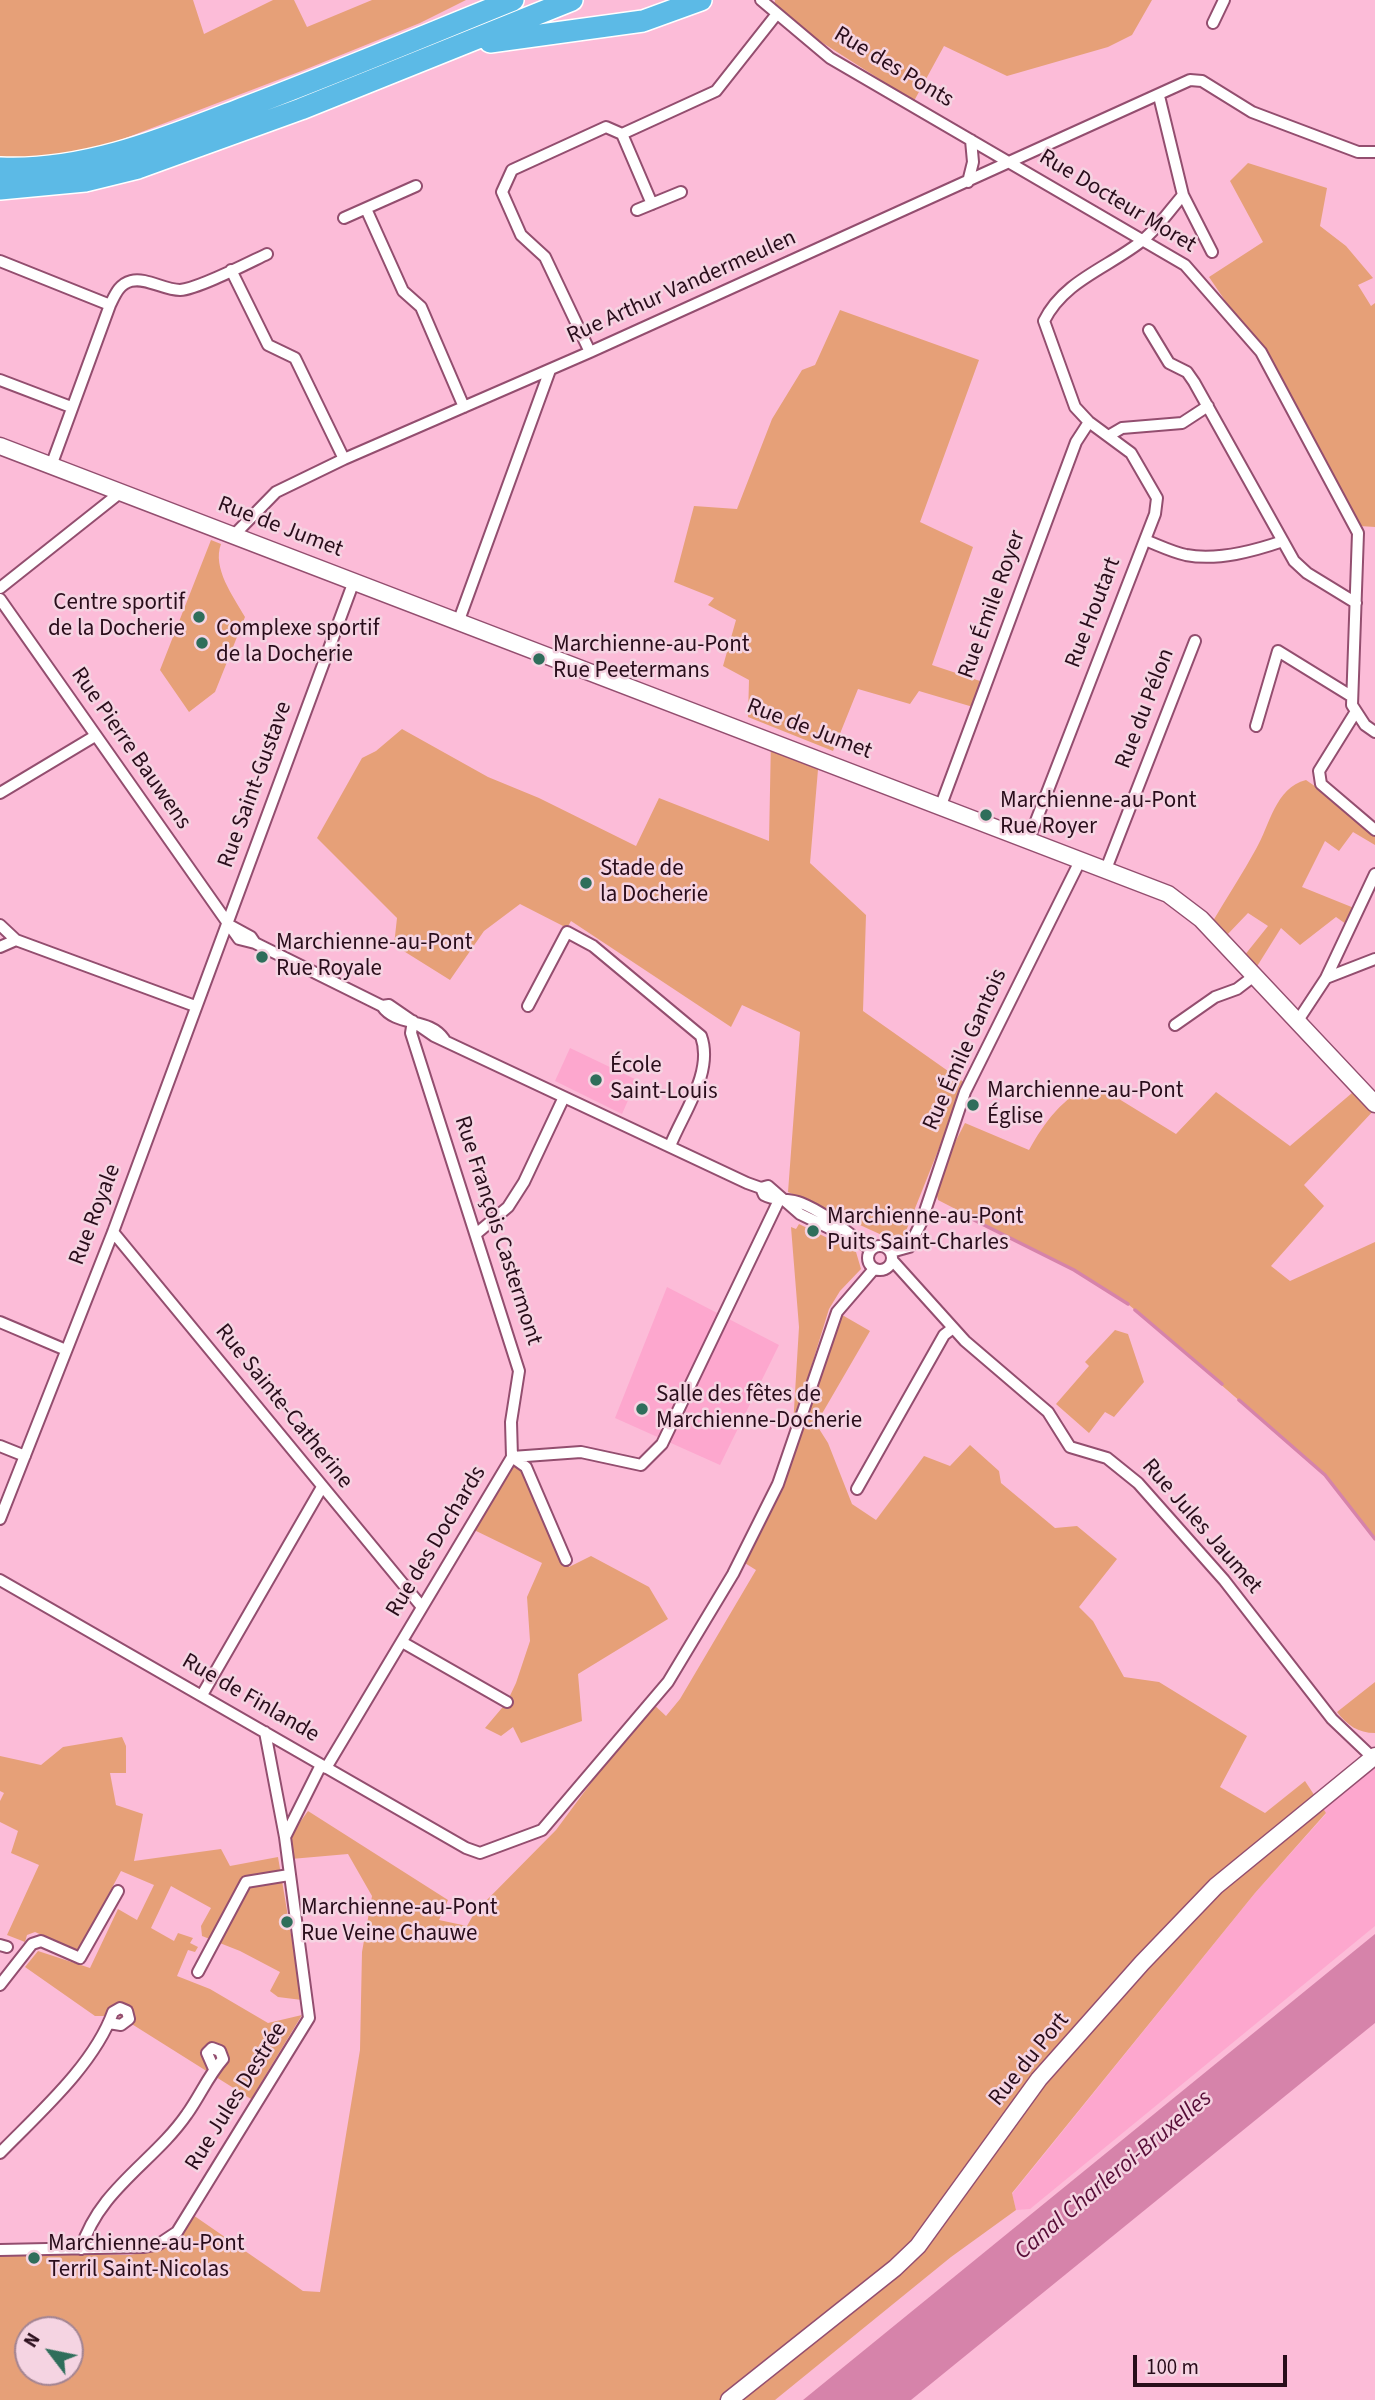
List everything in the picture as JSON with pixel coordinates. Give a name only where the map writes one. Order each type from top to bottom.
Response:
[{"type":"highway","points":[[417,38],[483,0]]},
{"type":"highway","points":[[0,168],[47,167],[81,162],[151,143],[513,0]]},
{"type":"highway","points":[[0,189],[85,181],[138,168],[301,109],[572,0]]},
{"type":"highway","points":[[446,49],[643,21],[701,0]]},
{"type":"street","name":"Rue des Ponts","points":[[761,0],[830,58],[1010,162]]},
{"type":"street","points":[[1213,23],[1224,0]]},
{"type":"street","points":[[622,134],[716,92],[776,15]]},
{"type":"street","name":"Rue Arthur Vandermeulen","points":[[235,534],[276,492],[344,459],[550,370],[1190,80],[1202,80],[1252,112],[1357,152],[1375,152]]},
{"type":"street","points":[[1158,96],[1182,195],[1212,252]]},
{"type":"street","points":[[590,352],[545,257],[521,235],[502,192],[512,170],[606,127],[622,134],[652,204]]},
{"type":"street","points":[[968,181],[973,162],[971,140]]},
{"type":"street","name":"Rue Docteur Moret","points":[[1010,162],[1185,265],[1261,352],[1358,533],[1351,696],[1355,713]]},
{"type":"street","points":[[344,218],[367,211],[416,186]]},
{"type":"street","points":[[637,210],[681,192]]},
{"type":"street","points":[[1089,422],[1075,407],[1044,321],[1050,308],[1085,276],[1143,239],[1182,195]]},
{"type":"street","points":[[367,211],[403,291],[421,307],[464,407]]},
{"type":"street","points":[[51,466],[71,407],[119,287],[132,281],[143,281],[162,289],[184,290],[267,254]]},
{"type":"street","points":[[0,261],[110,305]]},
{"type":"street","points":[[230,270],[268,345],[296,358],[344,459]]},
{"type":"street","points":[[1149,330],[1169,363],[1187,372],[1294,561],[1307,573],[1356,603]]},
{"type":"street","points":[[459,620],[550,370]]},
{"type":"street","points":[[0,380],[71,407]]},
{"type":"street","points":[[1110,435],[1122,428],[1182,423],[1208,406]]},
{"type":"street","name":"Rue Houtart","points":[[1030,839],[1145,540],[1157,498],[1131,453],[1089,422]]},
{"type":"street","name":"Rue Émile Royer","points":[[942,805],[1076,442],[1089,422]]},
{"type":"street","name":"Rue de Jumet","points":[[0,446],[942,805],[1168,894],[1182,903],[1254,976],[1375,1104]]},
{"type":"street","points":[[0,589],[121,492]]},
{"type":"street","points":[[1145,540],[1186,555],[1203,556],[1252,551],[1283,541]]},
{"type":"street","name":"Rue Saint-Gustave","points":[[227,924],[354,582]]},
{"type":"street","name":"Rue Pierre Bauwens","points":[[0,599],[227,924]]},
{"type":"street","name":"Rue du Pélon","points":[[1106,869],[1195,641]]},
{"type":"street","points":[[1256,726],[1278,651],[1351,696]]},
{"type":"street","points":[[1375,732],[1355,713],[1319,771],[1318,779],[1375,830]]},
{"type":"street","points":[[0,793],[95,736]]},
{"type":"street","name":"Rue Émile Gantois","points":[[891,1256],[909,1247],[921,1223],[965,1092],[1081,859]]},
{"type":"street","points":[[1297,1022],[1326,978],[1375,874]]},
{"type":"street","points":[[227,924],[251,937],[255,943],[382,1006],[396,1017],[438,1029],[444,1039],[565,1097],[761,1188],[768,1186],[775,1189],[780,1198],[800,1203],[834,1220],[870,1249]]},
{"type":"street","name":"Rue Royale","points":[[0,1518],[113,1232],[227,924]]},
{"type":"street","points":[[0,925],[16,940],[195,1006]]},
{"type":"street","points":[[528,1006],[567,932],[593,946],[701,1035],[705,1069],[670,1146]]},
{"type":"street","points":[[0,947],[16,940]]},
{"type":"street","points":[[1326,978],[1375,959]]},
{"type":"street","points":[[1175,1025],[1215,997],[1237,989],[1254,976]]},
{"type":"street","name":"Rue François Castermont","points":[[413,1021],[411,1033],[519,1371],[511,1422],[512,1457]]},
{"type":"street","points":[[476,1234],[508,1207],[524,1182],[565,1097]]},
{"type":"street","name":"Rue des Dochards","points":[[285,1837],[324,1767],[512,1457],[581,1452],[641,1465],[662,1444],[780,1198]]},
{"type":"street","name":"Rue Sainte-Catherine","points":[[113,1232],[422,1607]]},
{"type":"street","points":[[881,1245],[891,1256],[884,1269],[874,1269],[867,1261],[870,1249],[881,1245]]},
{"type":"street","name":"Rue Jules Jaumet","points":[[891,1256],[953,1328],[989,1363],[1048,1412],[1070,1447],[1107,1458],[1138,1483],[1215,1570],[1332,1719],[1374,1757]]},
{"type":"street","name":"Rue de Finlande","points":[[0,1580],[324,1767],[480,1853],[542,1830],[668,1682],[733,1574],[778,1484],[838,1312],[874,1269]]},
{"type":"street","points":[[0,1322],[66,1350]]},
{"type":"street","points":[[857,1489],[944,1335],[953,1328]]},
{"type":"street","points":[[0,1446],[25,1455]]},
{"type":"street","points":[[512,1457],[526,1467],[566,1560]]},
{"type":"street","points":[[202,1695],[321,1487]]},
{"type":"street","points":[[402,1642],[507,1702]]},
{"type":"street","name":"Rue Jules Destrée","points":[[81,2249],[143,2247],[159,2244],[177,2232],[309,2018],[285,1837],[265,1732]]},
{"type":"street","name":"Rue du Port","points":[[729,2400],[895,2268],[918,2246],[1039,2079],[1142,1963],[1216,1886],[1374,1757]]},
{"type":"street","points":[[198,1972],[246,1882],[289,1875]]},
{"type":"street","points":[[0,1984],[32,1944],[41,1941],[80,1958],[118,1891]]},
{"type":"street","points":[[0,2153],[68,2083],[109,2023]]},
{"type":"street","points":[[0,2250],[81,2249],[88,2227],[129,2173],[186,2116],[214,2069]]},
{"type":"shaded area","points":[[0,0],[193,0],[204,34],[273,0],[294,0],[307,27],[372,0],[466,0],[420,23],[304,70],[110,144],[52,158],[0,159]]},
{"type":"shaded area","points":[[775,0],[1152,0],[1132,35],[1108,47],[1007,76],[944,46],[914,101],[815,38],[774,8]]},
{"type":"shaded area","points":[[1248,163],[1327,188],[1320,226],[1346,246],[1373,278],[1358,285],[1371,306],[1375,303],[1375,527],[1359,526],[1258,349],[1209,277],[1263,242],[1230,181]]},
{"type":"shaded area","points":[[840,310],[979,360],[920,522],[973,547],[932,665],[980,681],[973,707],[919,691],[910,704],[858,689],[833,751],[748,717],[749,680],[723,666],[736,620],[708,605],[714,598],[674,582],[694,506],[737,509],[772,419],[802,370],[815,365]]},
{"type":"shaded area","name":"Complexe sportif de la Docherie","points":[[211,540],[221,544],[221,572],[245,617],[215,692],[189,712],[160,670]]},
{"type":"shaded area","name":"Stade de la Docherie","points":[[402,729],[488,777],[539,798],[636,846],[659,798],[769,841],[771,739],[819,758],[810,863],[866,915],[863,1011],[965,1083],[902,1241],[897,1242],[788,1192],[800,1032],[742,1005],[731,1027],[571,921],[567,928],[520,904],[484,931],[450,980],[394,945],[397,918],[317,838],[362,758],[376,751]]},
{"type":"shaded area","points":[[1306,780],[1365,821],[1375,832],[1375,845],[1353,832],[1339,851],[1325,841],[1302,887],[1359,910],[1346,924],[1336,917],[1300,945],[1281,928],[1256,968],[1244,956],[1268,926],[1248,913],[1226,936],[1213,921],[1256,849],[1280,799],[1296,784]]},
{"type":"shaded area","name":"École Saint-Louis","points":[[570,1048],[637,1080],[622,1114],[555,1081]]},
{"type":"shaded area","points":[[1093,1083],[1176,1134],[1216,1092],[1290,1146],[1359,1087],[1375,1109],[1304,1185],[1324,1206],[1271,1266],[1290,1281],[1375,1242],[1375,1539],[1325,1475],[1128,1304],[1074,1270],[938,1200],[934,1183],[965,1123],[1029,1150],[1056,1111]]},
{"type":"shaded area","points":[[799,1224],[856,1252],[861,1269],[840,1291],[829,1309],[793,1426],[799,1327],[791,1227],[796,1229]]},
{"type":"shaded area","points":[[667,1287],[779,1345],[720,1465],[615,1418]]},
{"type":"shaded area","points":[[837,1312],[870,1331],[816,1424],[828,1443],[852,1504],[876,1520],[924,1456],[950,1466],[970,1445],[999,1471],[1001,1483],[1055,1528],[1077,1526],[1117,1559],[1079,1607],[1093,1621],[1124,1677],[1159,1682],[1247,1736],[1220,1787],[1265,1813],[1305,1781],[1326,1813],[1255,1893],[1012,2193],[1016,2210],[951,2257],[775,2400],[0,2400],[0,2252],[130,2255],[166,2242],[193,2215],[303,2291],[320,2292],[360,2050],[362,1952],[372,1896],[348,1854],[291,1859],[290,1836],[308,1811],[448,1900],[439,1920],[467,1926],[475,1912],[556,1830],[651,1702],[666,1716],[680,1699],[756,1570],[740,1560],[767,1514]]},
{"type":"shaded area","points":[[1115,1330],[1128,1334],[1144,1382],[1114,1417],[1105,1412],[1089,1433],[1056,1404],[1089,1366],[1085,1362]]},
{"type":"shaded area","points":[[512,1457],[526,1467],[569,1567],[591,1556],[649,1587],[668,1619],[578,1674],[582,1721],[521,1743],[513,1727],[501,1736],[485,1728],[507,1702],[516,1683],[530,1641],[527,1597],[542,1563],[470,1528]]},
{"type":"shaded area","points":[[1375,1682],[1375,1733],[1363,1732],[1345,1721],[1337,1712]]},
{"type":"shaded area","points":[[122,1737],[126,1746],[126,1773],[110,1773],[116,1805],[143,1814],[134,1861],[221,1849],[230,1866],[278,1857],[302,2000],[278,1997],[270,1991],[280,1972],[240,1951],[202,1936],[201,1926],[211,1908],[171,1886],[151,1928],[174,1941],[178,1933],[193,1938],[190,1943],[198,1947],[195,1952],[188,1950],[177,1976],[210,1989],[268,2023],[302,2015],[251,2099],[119,2016],[95,2016],[25,1967],[38,1951],[90,1968],[118,1909],[137,1920],[154,1885],[121,1871],[78,1951],[35,1932],[27,1935],[25,1942],[7,1935],[39,1865],[11,1853],[18,1831],[0,1822],[0,1801],[4,1793],[0,1791],[0,1756],[41,1765],[63,1747]]},
{"type":"shaded area","points":[[1375,1762],[1375,1926],[1030,2209],[1016,2210],[1012,2194],[1255,1893],[1326,1814],[1321,1805]]},
{"type":"water","name":"Canal Charleroi-Bruxelles","points":[[1375,1934],[1375,2023],[911,2400],[803,2400]]},
{"type":"waterway","points":[[974,1220],[1074,1270],[1128,1304]]},
{"type":"waterway","points":[[1135,1310],[1222,1384]]},
{"type":"waterway","points":[[1239,1400],[1325,1475],[1375,1539]]},
{"type":"place","name":"Centre sportif de la Docherie","points":[[199,617]]},
{"type":"place","name":"Complexe sportif de la Docherie","points":[[202,643]]},
{"type":"place","name":"Marchienne-au-Pont Rue Peetermans","points":[[539,659]]},
{"type":"place","name":"Marchienne-au-Pont Rue Royer","points":[[986,815]]},
{"type":"place","name":"Stade de la Docherie","points":[[586,883]]},
{"type":"place","name":"Marchienne-au-Pont Rue Royale","points":[[262,957]]},
{"type":"place","name":"École Saint-Louis","points":[[596,1080]]},
{"type":"place","name":"Marchienne-au-Pont Église","points":[[973,1105]]},
{"type":"place","name":"Marchienne-au-Pont Puits Saint-Charles","points":[[813,1231]]},
{"type":"place","name":"Salle des fêtes de Marchienne-Docherie","points":[[642,1409]]},
{"type":"place","name":"Marchienne-au-Pont Rue Veine Chauwe","points":[[287,1922]]},
{"type":"place","name":"Marchienne-au-Pont Terril Saint-Nicolas","points":[[34,2258]]}]
